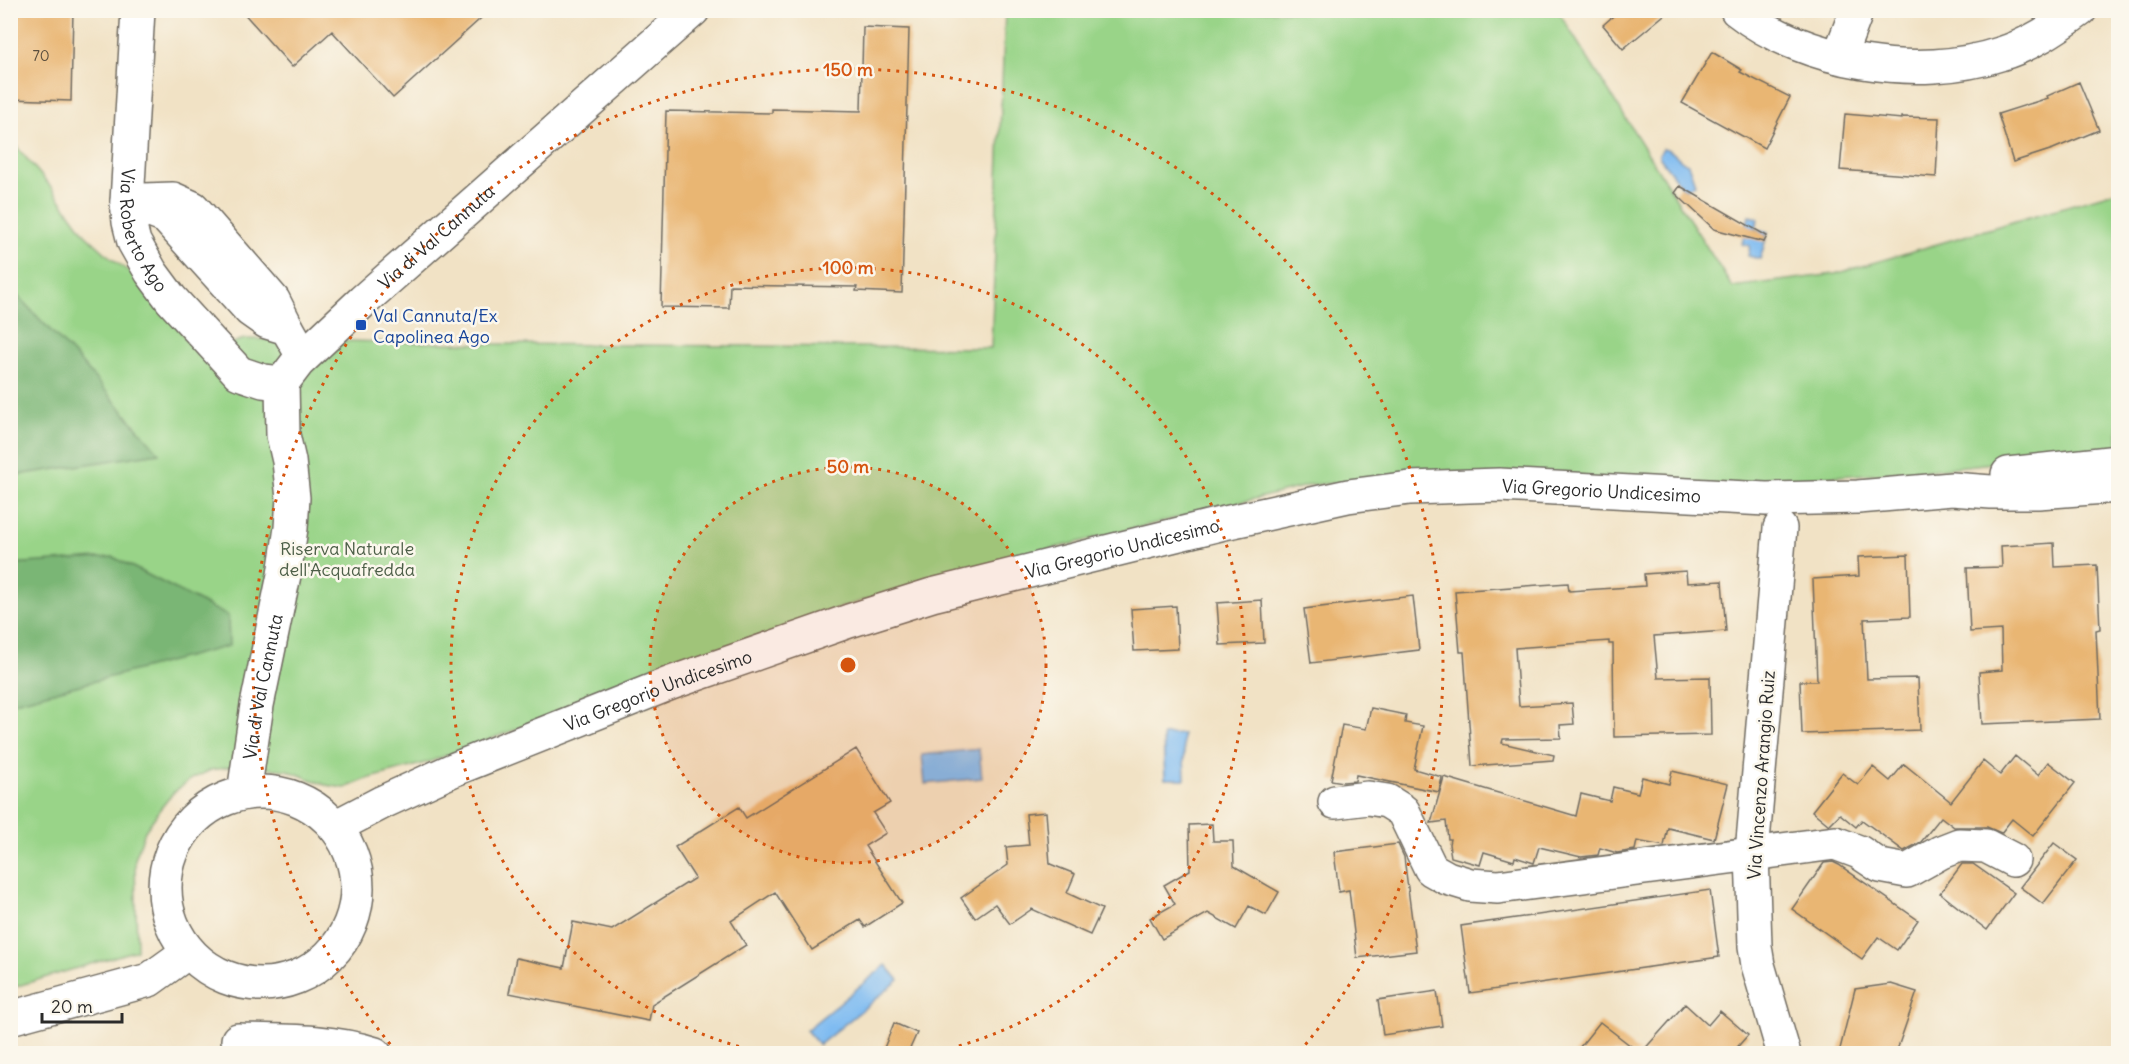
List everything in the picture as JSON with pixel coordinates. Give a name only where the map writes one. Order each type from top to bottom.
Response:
[{"type":"street","name":"Via Roberto Ago","points":[[138,10],[127,202],[134,242],[171,299],[239,373],[263,381],[282,383]]},
{"type":"street","name":"Via di Val Cannuta","points":[[244,793],[257,705],[284,575],[292,520],[292,483],[283,435],[282,383],[303,356],[363,301],[693,10]]},
{"type":"street","points":[[1737,10],[1771,33],[1839,57],[1906,67],[1946,66],[1998,55],[2031,42],[2080,10]]},
{"type":"street","points":[[1839,57],[1857,10]]},
{"type":"street","points":[[127,202],[166,217],[250,310],[267,322],[287,328],[303,356]]},
{"type":"street","name":"Via Gregorio Undicesimo","points":[[1952,489],[2016,472],[2118,462]]},
{"type":"street","name":"Via Gregorio Undicesimo","points":[[335,827],[425,782],[511,746],[671,683],[849,621],[932,595],[1002,577],[1291,508],[1389,490],[1456,485],[1499,485],[1766,499],[1858,497],[1952,489],[2015,493],[2118,486]]},
{"type":"street","name":"Via Vincenzo Arangio Ruiz","points":[[1780,528],[1752,853],[1755,946],[1758,965],[1784,1053]]},
{"type":"street","points":[[266,792],[287,795],[307,803],[325,816],[335,827],[350,851],[356,872],[357,894],[353,915],[344,935],[331,953],[314,967],[295,977],[274,982],[252,983],[230,978],[210,969],[188,952],[170,926],[165,892],[168,865],[178,839],[195,818],[218,802],[244,793],[266,792]]},
{"type":"street","points":[[1335,802],[1368,798],[1387,801],[1403,810],[1431,869],[1447,878],[1470,885],[1498,887],[1835,843],[1859,852],[1880,866],[1907,871],[1959,845],[1986,846],[2013,860]]},
{"type":"street","points":[[10,1018],[149,980],[188,952]]},
{"type":"street","points":[[238,1040],[302,1041],[375,1053]]},
{"type":"green space","name":"Riserva Naturale dell'Acquafredda","points":[[1005,11],[1558,11],[1732,287],[1835,274],[2118,191],[2118,449],[1921,471],[1804,478],[1765,487],[1441,475],[1311,485],[1002,561],[848,605],[429,762],[367,779],[345,788],[325,785],[287,770],[230,767],[211,770],[191,779],[173,793],[145,831],[135,859],[137,950],[11,988],[10,139],[51,187],[85,234],[111,258],[142,281],[199,355],[244,339],[495,344],[991,348]]},
{"type":"green space","points":[[11,289],[79,360],[159,453],[11,476]]},
{"type":"green space","points":[[113,557],[228,616],[229,646],[11,703],[11,564]]},
{"type":"water","points":[[1663,148],[1670,150],[1688,164],[1695,184],[1686,189],[1683,188],[1660,158],[1659,155]]},
{"type":"water","points":[[1749,216],[1758,218],[1756,229],[1768,232],[1760,259],[1748,256],[1750,246],[1742,244]]},
{"type":"water","points":[[1183,734],[1185,779],[1165,779],[1163,735]]},
{"type":"water","points":[[979,749],[982,778],[925,784],[922,755]]},
{"type":"water","points":[[886,965],[899,980],[819,1045],[806,1030]]},
{"type":"building","points":[[10,10],[73,10],[71,101],[10,99]]},
{"type":"building","points":[[241,10],[490,10],[393,98],[332,31],[292,67]]},
{"type":"building","points":[[1620,10],[1670,10],[1623,49],[1603,25]]},
{"type":"building","points":[[863,27],[909,29],[902,293],[856,291],[857,287],[730,285],[729,308],[661,307],[666,111],[772,113],[772,109],[861,111]]},
{"type":"building","points":[[1712,52],[1742,70],[1740,72],[1790,97],[1764,148],[1682,103]]},
{"type":"building","points":[[2079,82],[2099,130],[2013,162],[1998,114],[2048,98],[2047,96]]},
{"type":"building","points":[[1845,114],[1902,119],[1902,117],[1939,118],[1936,177],[1840,170]]},
{"type":"building","points":[[1680,186],[1767,236],[1764,242],[1714,229],[1675,193]]},
{"type":"building","points":[[2054,543],[2055,567],[2097,565],[2100,629],[2096,630],[2100,719],[1982,724],[1979,672],[2002,670],[2001,630],[1970,632],[1967,568],[2002,567],[2001,546]]},
{"type":"building","points":[[1908,555],[1910,617],[1864,619],[1867,679],[1918,678],[1920,730],[1802,734],[1800,681],[1817,681],[1813,579],[1859,576],[1858,557]]},
{"type":"building","points":[[1686,571],[1687,583],[1722,581],[1726,631],[1654,636],[1658,678],[1710,677],[1711,735],[1614,737],[1613,644],[1609,644],[1609,641],[1515,648],[1519,706],[1572,703],[1574,724],[1560,725],[1561,738],[1503,739],[1502,743],[1554,755],[1553,760],[1472,766],[1464,652],[1460,652],[1455,591],[1568,583],[1569,591],[1645,586],[1644,574]]},
{"type":"building","points":[[1413,596],[1419,650],[1311,663],[1304,609]]},
{"type":"building","points":[[1262,600],[1264,643],[1220,645],[1217,603]]},
{"type":"building","points":[[1176,606],[1178,649],[1134,651],[1131,609]]},
{"type":"building","points":[[1371,708],[1406,715],[1405,723],[1423,726],[1414,769],[1442,777],[1439,792],[1356,775],[1355,781],[1331,780],[1342,725],[1366,729]]},
{"type":"building","points":[[856,749],[890,803],[873,813],[886,833],[865,846],[902,903],[865,927],[860,920],[812,950],[775,892],[731,921],[746,945],[652,1004],[649,1021],[509,993],[516,958],[564,968],[573,922],[612,930],[695,878],[675,847],[739,807],[746,818]]},
{"type":"building","points":[[2015,756],[2038,775],[2048,762],[2075,783],[2033,836],[2012,819],[2001,833],[1987,827],[1954,827],[1941,817],[1921,842],[1904,851],[1862,820],[1856,827],[1840,814],[1829,825],[1812,811],[1842,773],[1858,785],[1873,767],[1890,781],[1904,764],[1951,802],[1983,761],[2000,775]]},
{"type":"building","points":[[1672,771],[1728,784],[1714,839],[1668,828],[1664,846],[1637,841],[1635,850],[1617,853],[1600,848],[1598,855],[1581,857],[1539,847],[1534,863],[1515,857],[1514,861],[1484,852],[1480,865],[1451,857],[1446,821],[1431,823],[1444,777],[1576,816],[1581,794],[1610,801],[1613,787],[1638,793],[1642,777],[1669,784]]},
{"type":"building","points":[[1046,812],[1050,864],[1075,874],[1067,893],[1102,909],[1090,935],[1032,909],[1010,924],[995,904],[975,918],[961,898],[1008,865],[1006,847],[1029,845],[1026,814]]},
{"type":"building","points":[[1212,824],[1213,841],[1233,841],[1234,866],[1279,892],[1266,915],[1249,906],[1236,929],[1208,913],[1162,939],[1150,918],[1175,904],[1164,885],[1190,870],[1189,825]]},
{"type":"building","points":[[2054,843],[2077,860],[2043,904],[2020,887]]},
{"type":"building","points":[[1398,844],[1404,857],[1416,951],[1357,958],[1349,890],[1339,892],[1334,852]]},
{"type":"building","points":[[1833,862],[1918,920],[1897,950],[1878,937],[1862,959],[1792,909],[1824,863]]},
{"type":"building","points":[[1962,864],[1973,864],[2014,893],[1987,930],[1940,893]]},
{"type":"building","points":[[1710,890],[1719,957],[1470,993],[1461,926]]},
{"type":"building","points":[[1891,984],[1917,992],[1896,1053],[1839,1053],[1855,989]]},
{"type":"building","points":[[1437,991],[1442,1026],[1383,1035],[1378,1000]]},
{"type":"building","points":[[1685,1004],[1708,1025],[1720,1011],[1748,1035],[1732,1053],[1641,1053]]},
{"type":"building","points":[[1600,1022],[1640,1053],[1575,1053]]},
{"type":"building","points":[[894,1023],[917,1033],[908,1053],[882,1053]]},
{"type":"place","name":"Val Cannuta/Ex Capolinea Ago","points":[[361,325]]}]
